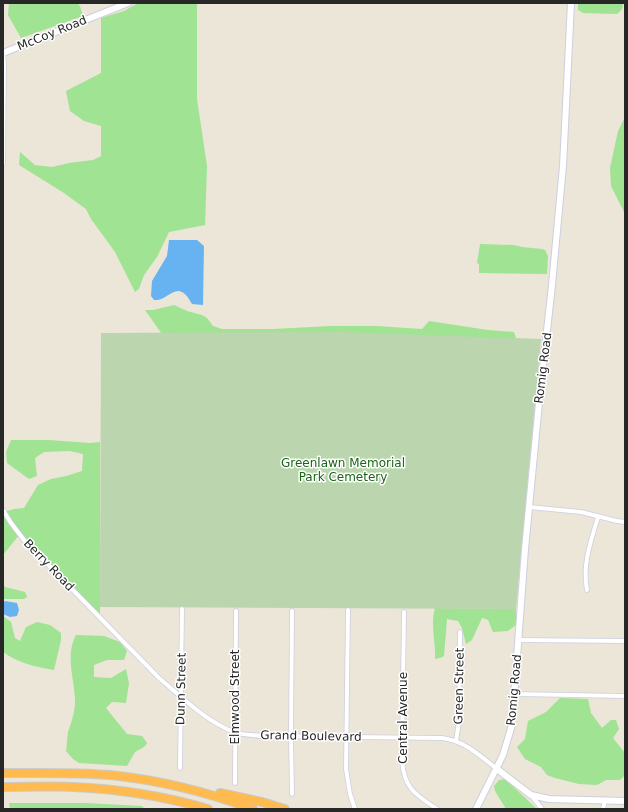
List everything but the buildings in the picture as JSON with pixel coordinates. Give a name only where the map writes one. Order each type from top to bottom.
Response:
[{"type":"highway","points":[[3,773],[85,773],[134,778],[242,797],[285,809]]},
{"type":"highway","points":[[170,785],[204,793],[253,809]]},
{"type":"highway","points":[[3,787],[74,787],[112,790],[157,797],[208,809]]},
{"type":"street","name":"McCoy Road","points":[[3,53],[128,3]]},
{"type":"street","name":"Romig Road","points":[[476,809],[503,755],[511,732],[529,507],[563,166],[571,3]]},
{"type":"street","points":[[3,53],[3,164]]},
{"type":"street","points":[[529,507],[581,512],[625,522]]},
{"type":"street","name":"Berry Road","points":[[3,510],[24,540],[100,617]]},
{"type":"street","points":[[587,590],[585,567],[598,517]]},
{"type":"street","name":"Dunn Street","points":[[180,768],[182,610]]},
{"type":"street","points":[[348,610],[346,737],[348,784],[355,809]]},
{"type":"street","name":"Elmwood Street","points":[[235,783],[236,611]]},
{"type":"street","points":[[292,611],[292,794]]},
{"type":"street","name":"Central Avenue","points":[[404,612],[402,768],[405,779],[415,793],[437,809]]},
{"type":"street","name":"Grand Boulevard","points":[[100,617],[160,678],[181,696],[213,721],[235,732],[261,736],[442,738],[456,741],[468,747],[497,768],[531,795],[542,809]]},
{"type":"street","name":"Green Street","points":[[456,741],[459,721],[460,632]]},
{"type":"street","points":[[519,640],[625,641]]},
{"type":"street","points":[[515,694],[625,696]]},
{"type":"street","points":[[531,795],[549,799],[625,801]]},
{"type":"street","points":[[604,809],[605,801]]},
{"type":"green space","points":[[9,3],[77,3],[80,6],[83,16],[21,38],[8,15]]},
{"type":"green space","points":[[138,3],[197,3],[197,99],[207,166],[205,225],[169,232],[157,257],[144,275],[139,289],[135,292],[115,252],[91,219],[86,209],[64,193],[19,165],[20,152],[35,165],[52,167],[93,160],[101,156],[101,126],[84,121],[70,111],[66,91],[101,73],[101,18],[124,11]]},
{"type":"green space","points":[[578,3],[623,3],[623,6],[617,14],[583,13],[578,10]]},
{"type":"green space","points":[[625,117],[625,214],[611,186],[610,168],[618,131]]},
{"type":"green space","points":[[480,244],[514,245],[545,250],[548,256],[547,274],[479,273],[479,264],[477,263]]},
{"type":"green space","points":[[174,305],[187,311],[202,315],[207,318],[213,326],[222,329],[376,326],[422,329],[429,321],[488,330],[514,332],[516,338],[486,340],[164,337],[145,310],[153,310]]},
{"type":"green space","name":"Greenlawn Memorial Park Cemetery","points":[[342,332],[541,339],[516,609],[100,607],[101,333]]},
{"type":"green space","points":[[11,440],[49,440],[90,443],[100,442],[100,617],[19,535],[3,555],[3,510],[4,512],[24,508],[38,485],[51,479],[82,471],[83,454],[70,451],[44,452],[35,458],[37,476],[29,479],[7,463],[6,452]]},
{"type":"green space","points":[[3,584],[5,587],[25,592],[27,597],[24,599],[3,599]]},
{"type":"green space","points":[[435,608],[516,609],[516,625],[508,631],[493,632],[488,620],[482,618],[472,640],[466,644],[462,628],[458,621],[447,619],[444,656],[435,659],[433,620]]},
{"type":"green space","points":[[3,616],[11,622],[15,638],[20,641],[26,627],[37,622],[50,625],[61,633],[61,640],[54,670],[27,664],[3,652]]},
{"type":"green space","points":[[76,635],[104,636],[120,642],[127,651],[124,660],[107,660],[94,665],[94,677],[111,678],[126,669],[129,683],[126,703],[112,702],[106,708],[127,734],[142,736],[147,743],[144,747],[135,752],[127,766],[79,763],[66,751],[68,732],[75,705],[71,670],[71,652]]},
{"type":"green space","points":[[560,698],[588,699],[591,713],[602,728],[611,720],[616,720],[619,729],[613,738],[625,753],[625,775],[620,780],[606,780],[597,785],[579,784],[547,775],[541,767],[525,759],[517,747],[525,739],[528,721],[546,712]]},
{"type":"green space","points":[[505,779],[537,809],[506,809],[495,791],[494,786],[499,780]]},
{"type":"green space","points":[[9,803],[85,803],[142,806],[145,809],[10,809]]},
{"type":"water","points":[[169,240],[197,240],[204,246],[203,305],[192,304],[187,296],[182,292],[177,291],[159,300],[154,300],[151,296],[152,281],[167,256]]},
{"type":"water","points":[[5,601],[17,603],[19,610],[17,616],[10,617],[3,614],[3,603]]}]
